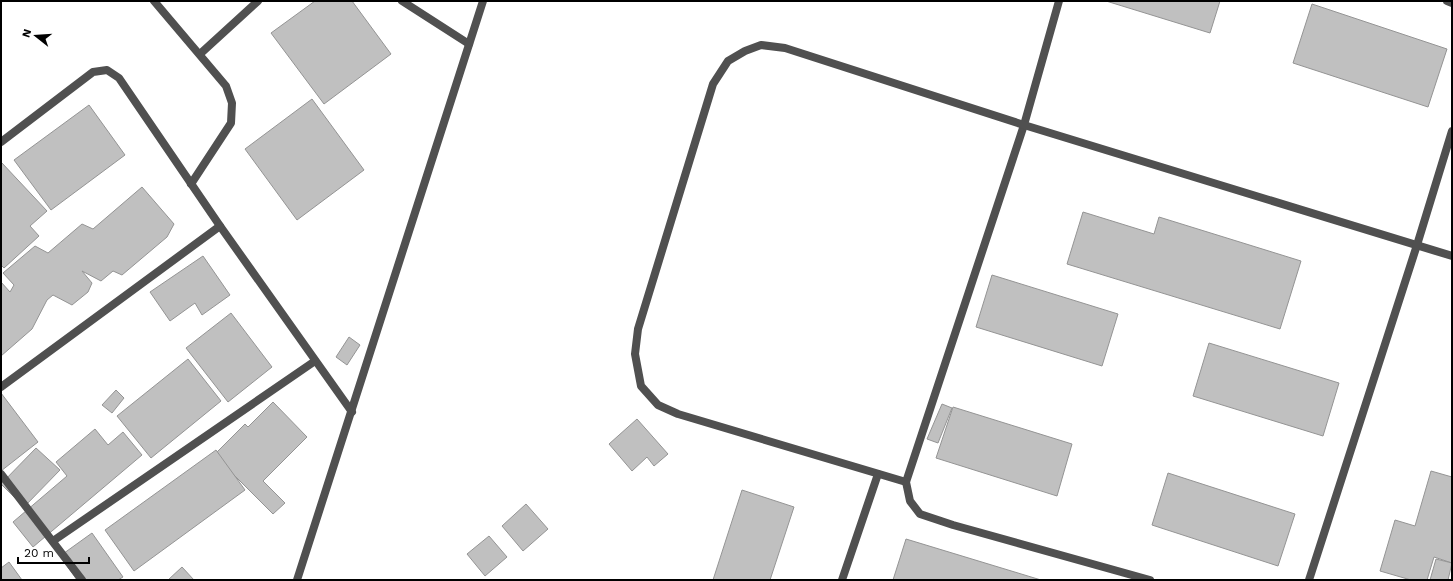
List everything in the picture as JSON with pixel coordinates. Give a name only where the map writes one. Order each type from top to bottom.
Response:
[{"type":"street","points":[[154,1],[226,86],[232,103],[231,124],[192,184]]},
{"type":"street","points":[[200,54],[258,1]]},
{"type":"street","points":[[402,1],[470,44]]},
{"type":"street","points":[[298,580],[483,1]]},
{"type":"street","points":[[1059,1],[1024,125],[906,482],[910,501],[920,514],[953,526],[1150,580]]},
{"type":"street","points":[[1447,1],[1452,3]]},
{"type":"street","points":[[906,482],[678,414],[658,405],[641,386],[635,354],[638,329],[713,84],[728,61],[746,51],[761,45],[785,48],[1024,125],[1452,256]]},
{"type":"street","points":[[1,142],[93,72],[107,70],[119,78],[220,226],[352,412]]},
{"type":"street","points":[[1309,580],[1417,245],[1452,131]]},
{"type":"street","points":[[1,387],[220,226]]},
{"type":"street","points":[[53,542],[316,361]]},
{"type":"street","points":[[1,474],[82,580]]},
{"type":"street","points":[[842,580],[878,474]]},
{"type":"building","points":[[315,1],[352,1],[391,54],[324,104],[271,33]]},
{"type":"building","points":[[1106,1],[1220,1],[1210,33]]},
{"type":"building","points":[[1312,4],[1447,49],[1428,107],[1293,63]]},
{"type":"building","points":[[312,99],[364,170],[297,220],[245,149]]},
{"type":"building","points":[[89,105],[125,155],[51,210],[14,160]]},
{"type":"building","points":[[2,163],[47,211],[30,226],[39,236],[4,268],[1,265]]},
{"type":"building","points":[[142,187],[174,224],[167,237],[122,275],[113,271],[101,281],[82,271],[92,283],[88,292],[72,305],[53,295],[47,300],[32,329],[1,356],[1,282],[10,292],[14,285],[3,273],[35,246],[48,253],[82,224],[93,229]]},
{"type":"building","points":[[1083,212],[1154,234],[1159,217],[1301,261],[1280,329],[1067,264]]},
{"type":"building","points":[[203,256],[230,295],[202,315],[195,303],[170,321],[150,292]]},
{"type":"building","points":[[992,275],[1118,314],[1102,366],[976,327]]},
{"type":"building","points":[[231,313],[272,367],[228,402],[186,348]]},
{"type":"building","points":[[349,337],[360,345],[347,365],[336,357]]},
{"type":"building","points":[[1209,343],[1339,383],[1323,436],[1193,396]]},
{"type":"building","points":[[188,359],[221,401],[151,458],[117,416]]},
{"type":"building","points":[[116,390],[124,398],[112,413],[102,405]]},
{"type":"building","points":[[1,393],[38,442],[1,471]]},
{"type":"building","points":[[273,402],[307,437],[263,481],[285,503],[273,514],[214,455],[245,424],[248,427]]},
{"type":"building","points":[[942,404],[952,408],[938,443],[927,439]]},
{"type":"building","points":[[953,407],[1072,444],[1057,496],[936,458]]},
{"type":"building","points":[[637,419],[668,454],[654,466],[647,457],[632,471],[609,444]]},
{"type":"building","points":[[95,429],[108,445],[123,432],[142,455],[33,547],[13,522],[67,476],[56,462]]},
{"type":"building","points":[[36,448],[60,470],[24,507],[1,484]]},
{"type":"building","points":[[216,450],[245,490],[134,571],[105,530]]},
{"type":"building","points":[[1431,471],[1452,477],[1452,563],[1434,557],[1427,580],[1411,580],[1380,571],[1395,520],[1415,526]]},
{"type":"building","points":[[1168,473],[1295,514],[1278,566],[1152,525]]},
{"type":"building","points":[[742,490],[794,507],[770,580],[713,580]]},
{"type":"building","points":[[526,504],[548,529],[523,551],[502,526]]},
{"type":"building","points":[[92,533],[123,577],[118,580],[77,580],[60,556]]},
{"type":"building","points":[[489,536],[507,557],[485,576],[467,554]]},
{"type":"building","points":[[906,539],[1041,580],[893,580]]},
{"type":"building","points":[[1436,559],[1452,563],[1448,580],[1430,580]]},
{"type":"building","points":[[9,562],[22,580],[1,580],[1,568]]},
{"type":"building","points":[[182,567],[194,580],[168,580]]}]
